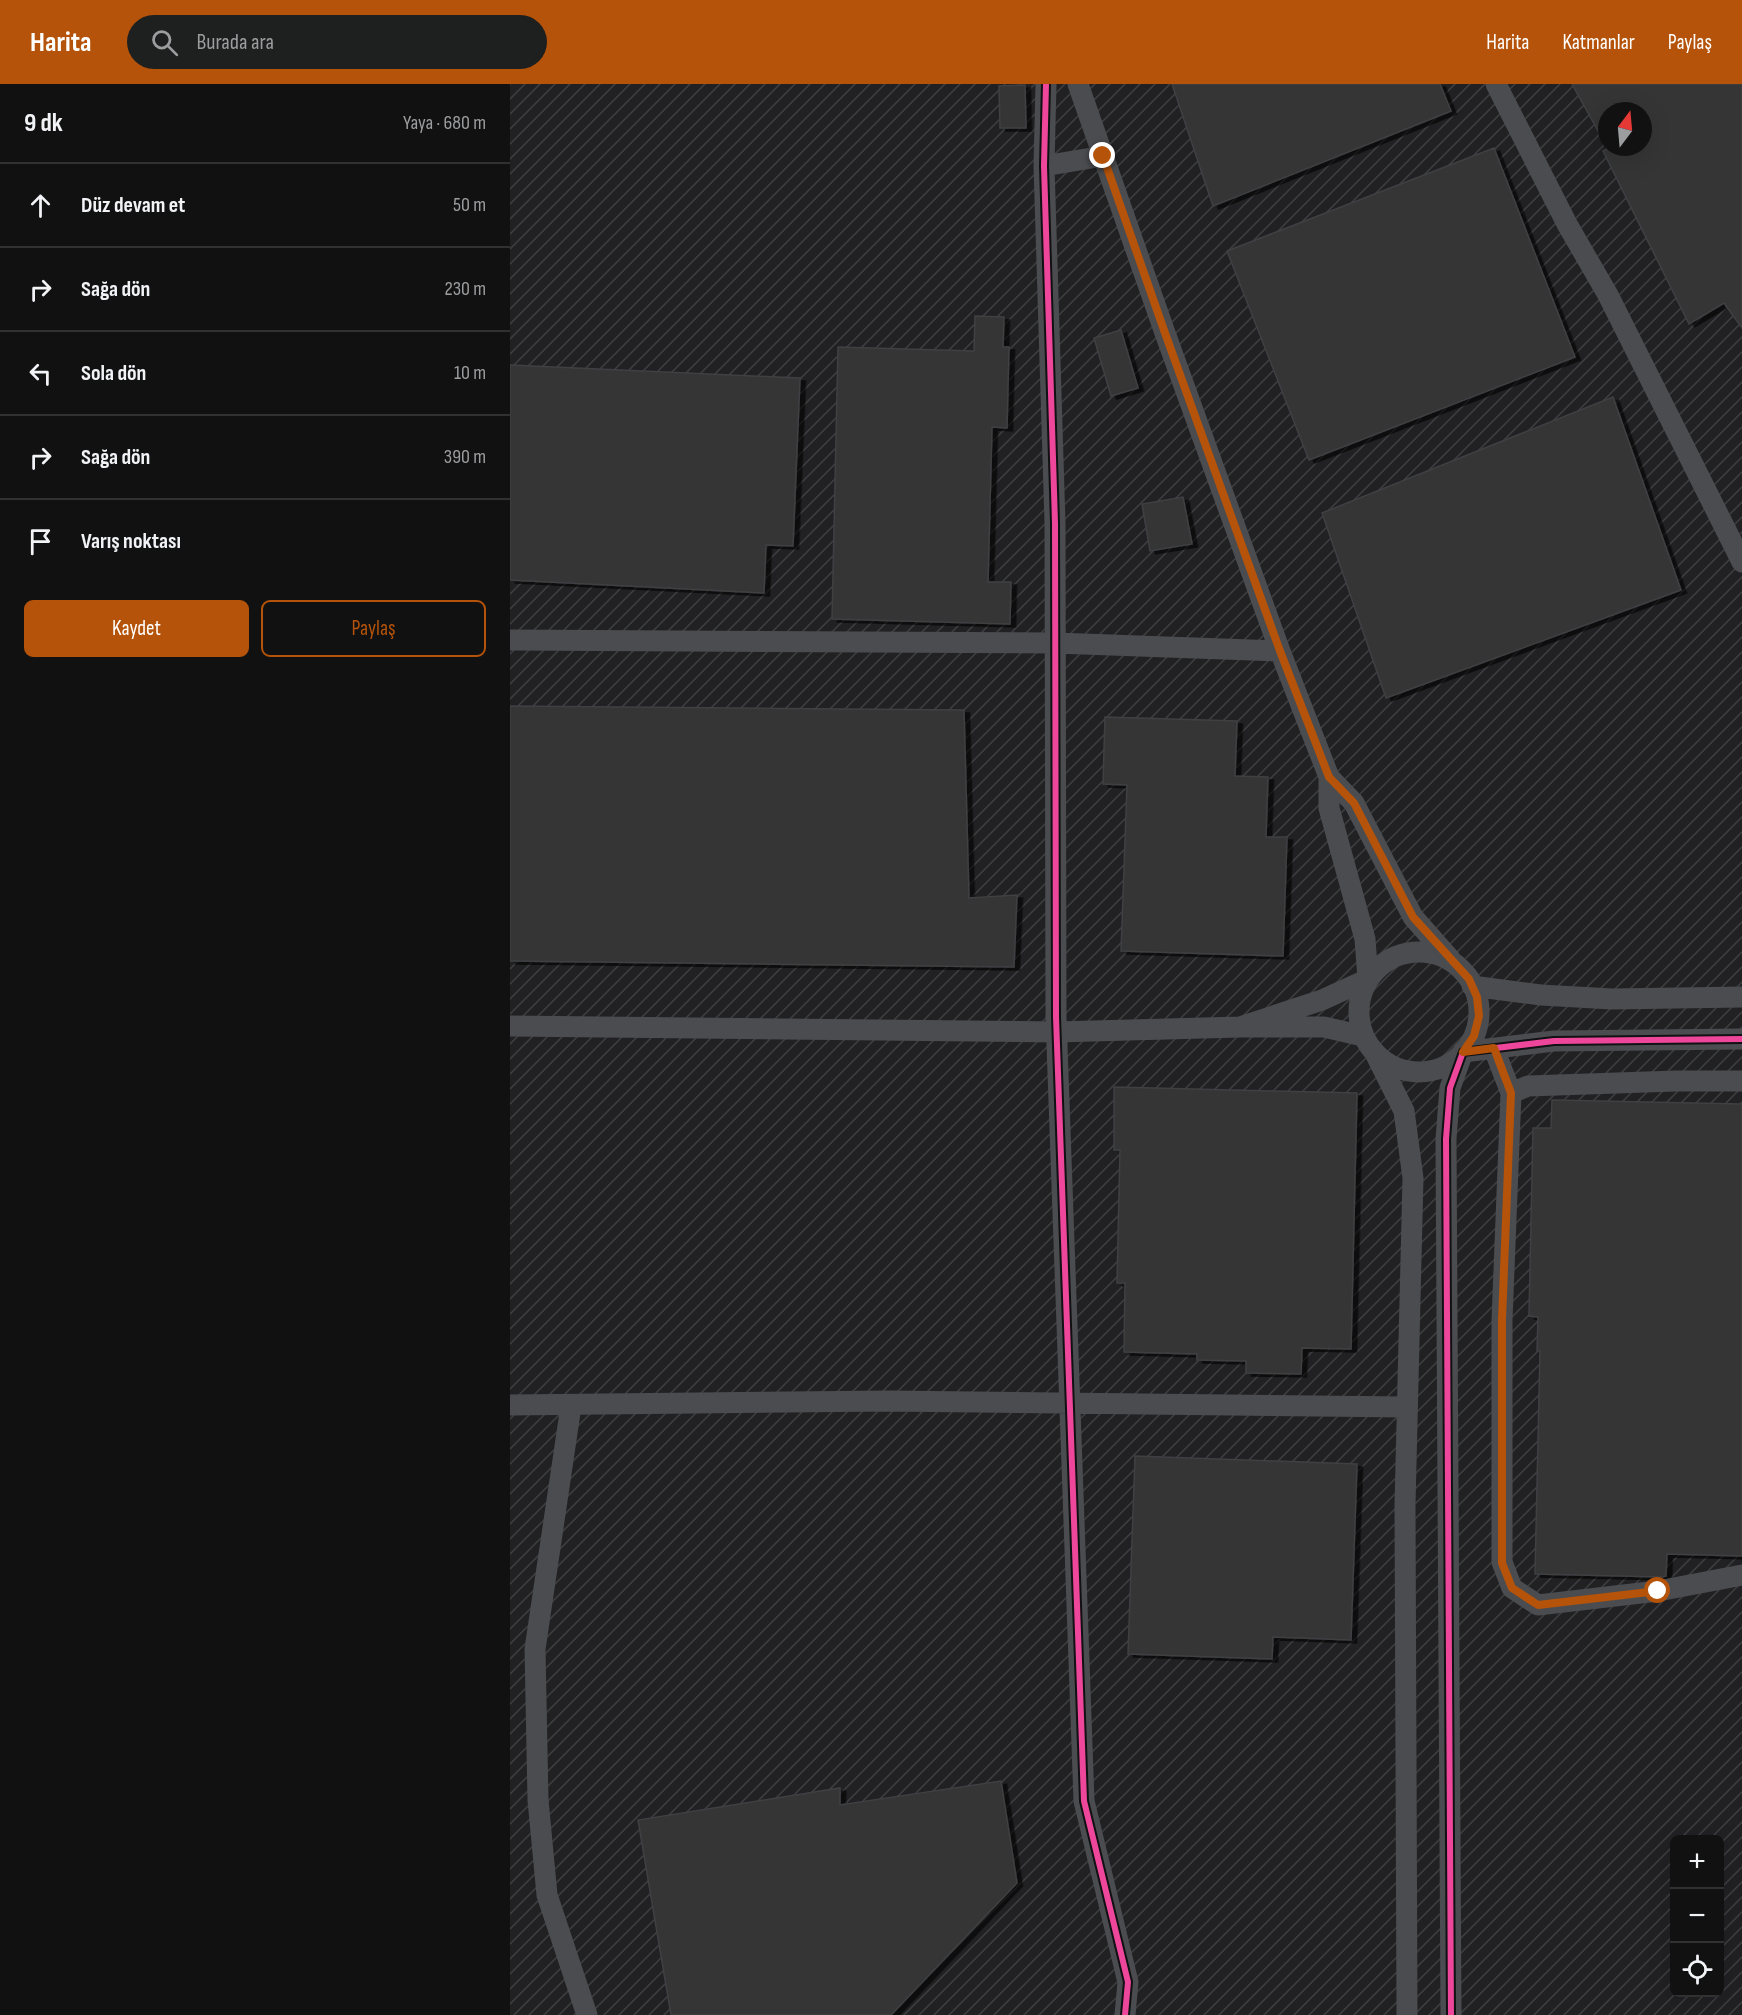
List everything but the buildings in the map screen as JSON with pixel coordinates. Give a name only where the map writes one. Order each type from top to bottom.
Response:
[{"type":"street","points":[[1046,84],[1044,166],[1055,524],[1056,1032],[1084,1801],[1128,1982],[1125,2015]]},
{"type":"street","points":[[1078,84],[1280,651],[1329,777],[1329,808],[1365,939],[1368,979]]},
{"type":"street","points":[[1496,84],[1567,225],[1608,295],[1742,562]]},
{"type":"street","points":[[1044,166],[1103,156]]},
{"type":"street","points":[[510,640],[1055,643],[1280,651]]},
{"type":"street","points":[[1329,777],[1354,803],[1413,917],[1469,979],[1477,997],[1479,1016],[1474,1036],[1463,1052],[1450,1088],[1446,1139],[1450,2015]]},
{"type":"street","points":[[1407,2015],[1405,1505],[1413,1178],[1404,1111],[1369,1045],[1358,1017],[1360,997],[1368,979],[1381,965],[1399,955],[1418,952],[1438,955],[1455,964]]},
{"type":"street","points":[[1240,1027],[1322,1000],[1368,979]]},
{"type":"street","points":[[1472,986],[1541,995],[1612,999],[1742,998]]},
{"type":"street","points":[[510,1026],[1056,1032],[1324,1027],[1369,1045],[1390,1065],[1409,1071],[1429,1071],[1448,1064],[1463,1052],[1554,1041],[1742,1040]]},
{"type":"street","points":[[1494,1048],[1511,1093],[1502,1320],[1502,1563],[1512,1588],[1538,1605],[1658,1591],[1742,1575]]},
{"type":"street","points":[[1511,1093],[1528,1086],[1742,1081]]},
{"type":"street","points":[[510,1406],[889,1401],[1407,1407]]},
{"type":"street","points":[[571,1406],[535,1649],[538,1800],[547,1895],[587,2015]]},
{"type":"shaded area","points":[[510,84],[1742,84],[1742,2015],[510,2015]]},
{"type":"cycle path","points":[[1046,84],[1044,166],[1055,523],[1056,1017],[1084,1801],[1128,1982],[1125,2015]]},
{"type":"cycle path","points":[[1451,2015],[1446,1139],[1450,1088],[1463,1052],[1554,1041],[1742,1039]]},
{"type":"route","points":[[1103,156],[1280,651],[1329,777],[1354,803],[1413,917],[1469,979],[1477,997],[1479,1016],[1474,1036],[1463,1052],[1494,1048],[1511,1093],[1502,1320],[1502,1563],[1512,1588],[1538,1605],[1658,1591]]}]
